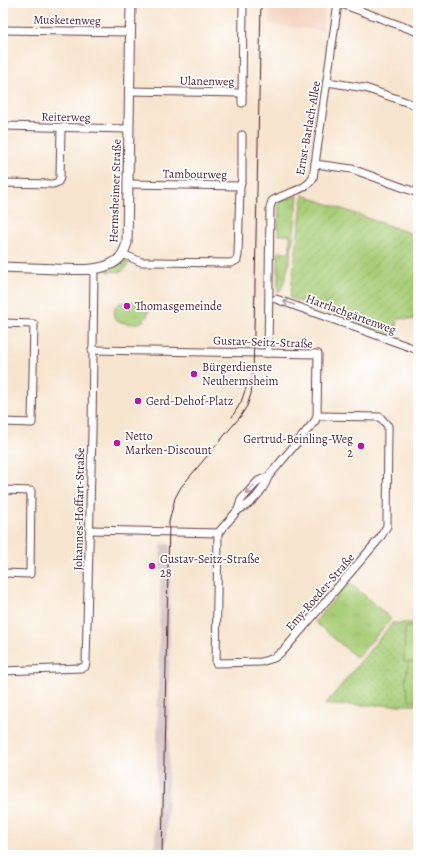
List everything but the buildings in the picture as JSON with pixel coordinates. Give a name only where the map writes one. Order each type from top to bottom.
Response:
[{"type":"street","name":"Hermsheimer Straße","points":[[3,267],[94,269],[112,264],[123,254],[127,243],[131,3]]},
{"type":"street","name":"Ulanenweg","points":[[129,91],[242,93],[243,3]]},
{"type":"street","points":[[338,3],[418,32]]},
{"type":"street","name":"Ernst-Barlach-Allee","points":[[268,353],[270,208],[272,201],[278,197],[307,186],[313,178],[338,3]]},
{"type":"street","name":"Musketenweg","points":[[3,30],[130,32]]},
{"type":"street","points":[[327,82],[365,88],[418,106]]},
{"type":"street","points":[[242,93],[242,103]]},
{"type":"street","name":"Reiterweg","points":[[3,126],[128,129]]},
{"type":"street","points":[[3,183],[53,184],[58,182],[60,178],[61,128]]},
{"type":"street","points":[[240,186],[242,180],[242,135]]},
{"type":"street","points":[[315,164],[352,169],[418,193]]},
{"type":"street","name":"Tambourweg","points":[[123,254],[142,262],[231,263],[237,260],[238,255],[240,186],[128,184]]},
{"type":"street","name":"Johannes-Hoffart-Straße","points":[[3,671],[81,668],[86,665],[90,530],[94,269]]},
{"type":"street","name":"Harrlachgärtenweg","points":[[276,299],[418,350]]},
{"type":"street","points":[[3,323],[34,324],[32,423],[3,422]]},
{"type":"street","name":"Gustav-Seitz-Straße","points":[[92,350],[318,354],[317,416]]},
{"type":"street","points":[[90,530],[218,533],[238,510],[248,506],[265,486],[268,476],[315,421],[317,416]]},
{"type":"street","name":"Emy-Roeder-Straße","points":[[218,533],[216,663],[261,662],[274,658],[284,650],[348,576],[380,538],[387,526],[388,426],[380,417],[317,416]]},
{"type":"street","points":[[3,490],[31,491],[30,574],[3,574]]},
{"type":"shaded area","points":[[269,3],[326,3],[322,31],[269,24]]},
{"type":"shaded area","points":[[161,544],[170,544],[169,748],[166,855],[155,855]]},
{"type":"green space","points":[[298,195],[289,262],[286,276],[278,293],[278,252],[290,252],[290,235],[278,235],[279,202]]},
{"type":"green space","points":[[303,195],[418,236],[418,320],[398,318],[395,337],[290,298]]},
{"type":"green space","points":[[125,260],[129,262],[123,270],[119,272],[107,271],[119,265]]},
{"type":"green space","points":[[135,302],[146,308],[148,311],[144,320],[136,324],[117,321],[114,317],[115,307],[119,303]]},
{"type":"green space","points":[[349,582],[391,619],[357,658],[315,622]]},
{"type":"green space","points":[[392,623],[418,623],[418,705],[325,705]]},
{"type":"green space","points":[[405,627],[418,628],[418,662],[404,662]]},
{"type":"green space","points":[[409,662],[418,663],[418,700],[409,700],[405,680]]},
{"type":"tram line","points":[[162,855],[169,522],[175,498],[181,487],[240,417],[247,406],[251,394],[253,378],[261,3]]},
{"type":"tram line","points":[[232,417],[241,402],[247,385]]},
{"type":"place","name":"Thomasgemeinde","points":[[127,306]]},
{"type":"place","name":"Bürgerdienste Neuhermsheim","points":[[194,374]]},
{"type":"place","name":"Gerd-Dehof-Platz","points":[[138,401]]},
{"type":"place","name":"Netto Marken-Discount","points":[[117,443]]},
{"type":"place","name":"Gertrud-Beinling-Weg 2","points":[[361,446]]},
{"type":"place","name":"Gustav-Seitz-Straße 28","points":[[152,566]]}]
